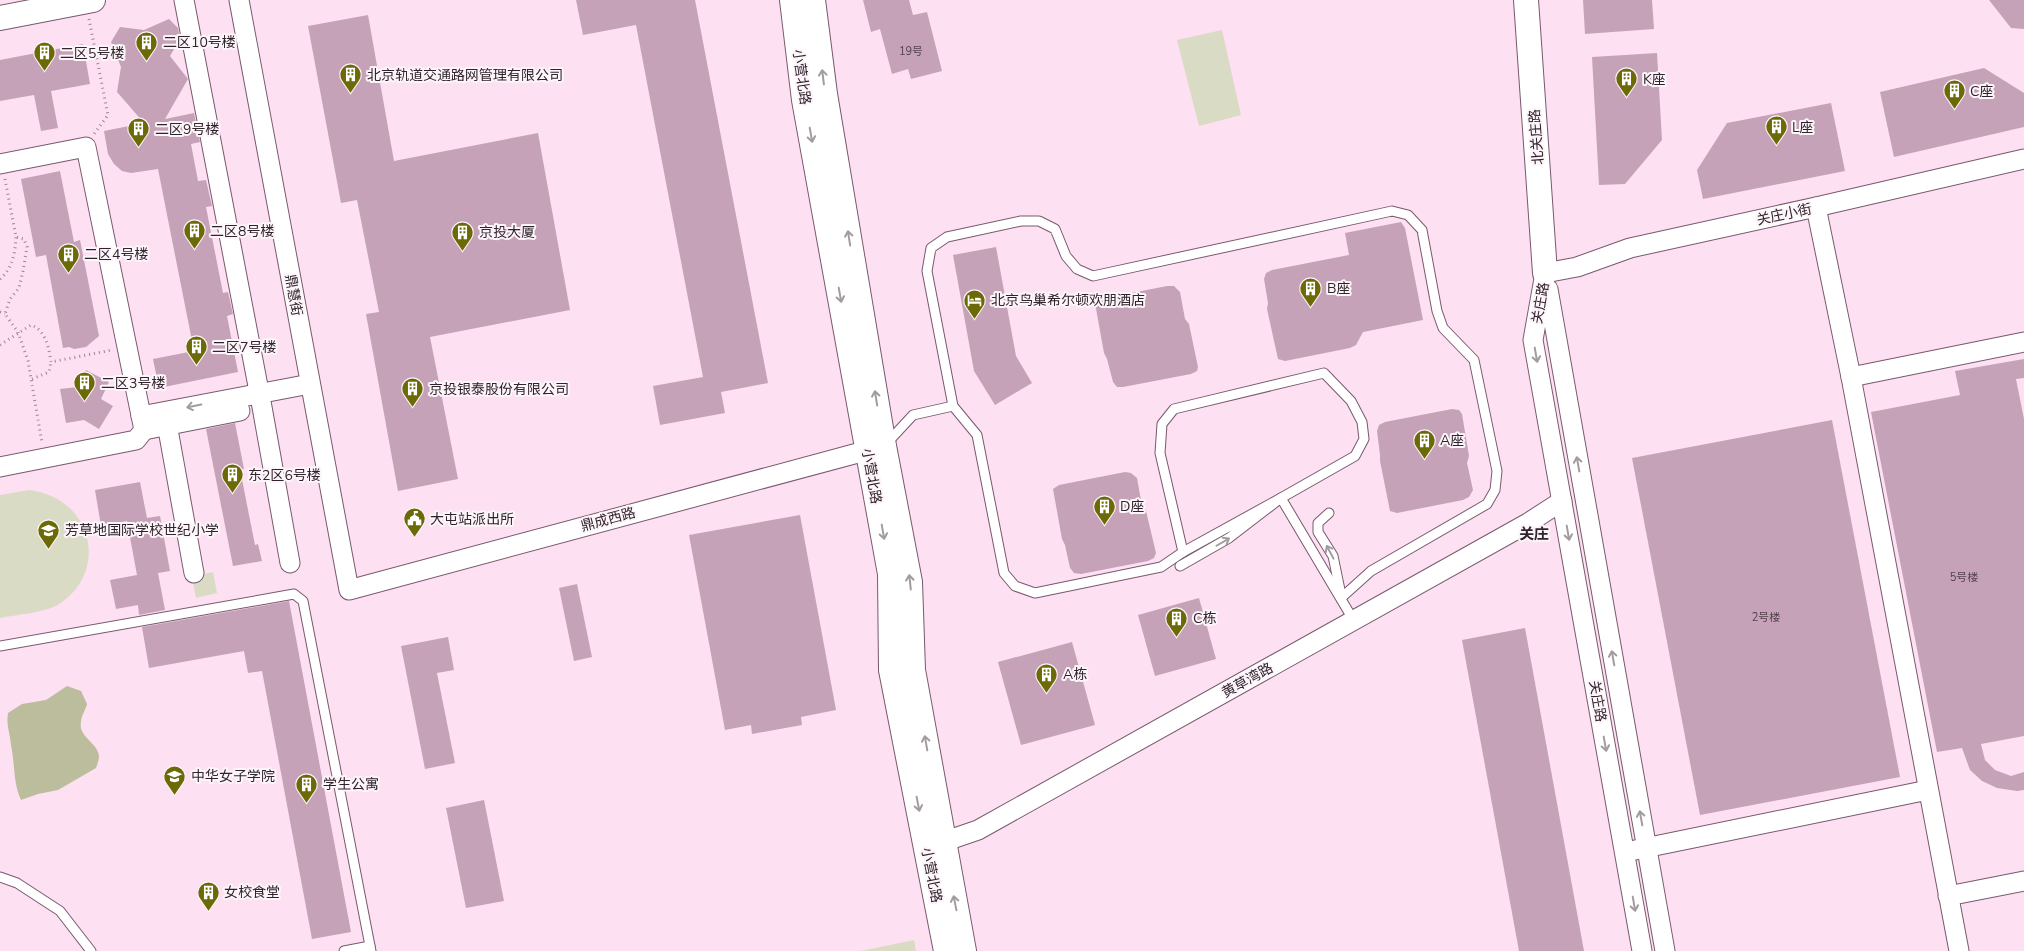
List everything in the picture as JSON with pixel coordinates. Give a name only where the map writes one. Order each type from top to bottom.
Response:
[{"type":"street","points":[[184,0],[261,400],[290,563]]},
{"type":"street","name":"鼎慧街","points":[[239,0],[349,590]]},
{"type":"street","name":"小营北路","points":[[792,0],[804,100],[876,448]]},
{"type":"street","name":"小营北路","points":[[813,0],[876,448],[890,574],[891,670],[964,951]]},
{"type":"street","name":"北关庄路","points":[[1526,0],[1545,273]]},
{"type":"street","points":[[0,18],[90,1]]},
{"type":"street","points":[[0,467],[136,440],[143,423],[86,147],[1,164]]},
{"type":"street","name":"关庄小街","points":[[1545,273],[1578,267],[1630,248],[1816,208],[2024,158]]},
{"type":"street","points":[[1816,208],[1851,377],[1959,951]]},
{"type":"street","name":"关庄路","points":[[1545,273],[1533,340],[1642,951]]},
{"type":"street","name":"关庄路","points":[[1545,273],[1665,951]]},
{"type":"street","points":[[1851,377],[2024,342]]},
{"type":"street","points":[[143,423],[311,390]]},
{"type":"street","points":[[166,418],[194,573]]},
{"type":"street","name":"鼎成西路","points":[[349,590],[876,448]]},
{"type":"street","name":"黄草湾路","points":[[936,847],[978,830],[1528,523],[1562,501]]},
{"type":"street","points":[[1625,852],[1928,790]]},
{"type":"street","name":"小营北路","points":[[936,847],[946,951]]},
{"type":"street","points":[[1948,896],[2024,881]]},
{"type":"lane","points":[[1183,552],[1160,453],[1162,424],[1174,409],[1324,373],[1351,400],[1362,422],[1364,438],[1355,456],[1183,552],[1161,567],[1035,593],[1015,586],[1004,573],[977,435],[953,406],[927,271],[931,248],[946,237],[1021,221],[1039,221],[1055,229],[1066,256],[1078,269],[1093,276],[1392,211],[1408,215],[1422,230],[1437,311],[1443,328],[1474,360],[1497,471],[1495,490],[1487,504],[1371,571],[1341,598]]},
{"type":"lane","points":[[876,448],[912,414],[953,406]]},
{"type":"lane","points":[[1281,498],[1354,621]]},
{"type":"lane","points":[[1180,566],[1229,538],[1281,498]]},
{"type":"lane","points":[[1330,513],[1318,523],[1318,532],[1333,556],[1341,598]]},
{"type":"lane","points":[[0,646],[294,594],[302,601],[370,948],[344,951]]},
{"type":"lane","points":[[0,877],[17,883],[60,911],[91,951]]},
{"type":"path","points":[[86,147],[108,115],[90,1]]},
{"type":"path","points":[[0,279],[10,267],[15,254],[16,237],[1,164]]},
{"type":"path","points":[[5,314],[10,299],[19,288],[27,256],[27,247],[24,240],[16,237]]},
{"type":"path","points":[[0,312],[5,314],[18,332],[32,379],[31,389],[45,458]]},
{"type":"path","points":[[0,345],[31,325],[36,326],[48,346],[51,362],[49,372],[32,379]]},
{"type":"path","points":[[51,362],[127,347]]},
{"type":"shaded area","points":[[1222,30],[1241,115],[1199,126],[1177,40]]},
{"type":"shaded area","points":[[29,490],[50,496],[67,506],[79,520],[87,537],[89,555],[85,573],[75,590],[54,607],[0,618],[0,495]]},
{"type":"shaded area","points":[[213,572],[217,593],[196,598],[192,577]]},
{"type":"shaded area","points":[[67,686],[81,691],[87,704],[82,717],[81,727],[82,732],[98,751],[99,758],[96,768],[58,790],[21,800],[15,780],[8,713],[22,704],[46,700]]},
{"type":"shaded area","points":[[914,940],[916,951],[861,951]]},
{"type":"building","points":[[576,0],[695,0],[768,383],[721,392],[725,413],[660,425],[653,386],[703,377],[636,25],[583,35]]},
{"type":"building","points":[[863,0],[909,0],[913,15],[927,12],[942,71],[911,79],[908,69],[892,74],[880,29],[871,32]]},
{"type":"building","points":[[1583,0],[1652,0],[1654,29],[1585,34]]},
{"type":"building","points":[[1989,0],[2024,0],[2024,29],[2011,28]]},
{"type":"building","points":[[368,15],[394,161],[538,133],[570,310],[430,337],[458,479],[398,491],[366,314],[379,312],[357,200],[341,203],[308,26]]},
{"type":"building","points":[[169,19],[178,28],[180,39],[170,56],[188,79],[165,119],[194,113],[200,142],[191,144],[198,181],[206,180],[212,206],[206,207],[223,293],[228,292],[233,314],[227,316],[238,372],[159,388],[153,359],[194,351],[158,169],[131,173],[122,171],[114,164],[108,154],[104,131],[144,123],[117,92],[121,67],[111,42],[120,27],[144,30]]},
{"type":"building","name":"二区5号楼","points":[[83,44],[90,84],[51,91],[58,128],[41,131],[34,95],[0,101],[0,60]]},
{"type":"building","name":"K座","points":[[1657,53],[1662,140],[1625,184],[1599,185],[1592,57]]},
{"type":"building","name":"C座","points":[[1984,68],[2024,93],[2024,127],[1894,157],[1880,92]]},
{"type":"building","name":"L座","points":[[1831,103],[1845,171],[1703,199],[1697,170],[1727,123]]},
{"type":"building","name":"二区4号楼","points":[[60,171],[74,242],[80,240],[99,336],[86,347],[74,349],[69,347],[63,348],[46,255],[36,257],[21,179]]},
{"type":"building","points":[[1401,222],[1405,228],[1423,320],[1363,332],[1356,345],[1350,348],[1285,361],[1278,359],[1267,309],[1268,303],[1264,279],[1266,273],[1272,270],[1349,255],[1345,233]]},
{"type":"building","points":[[996,247],[1016,356],[1032,383],[995,405],[974,371],[953,255]]},
{"type":"building","points":[[1174,286],[1180,292],[1185,319],[1189,324],[1198,367],[1197,371],[1191,374],[1117,387],[1113,382],[1104,353],[1095,303],[1101,299]]},
{"type":"building","points":[[2024,359],[2024,378],[2016,379],[2024,419],[2024,736],[1981,744],[1985,760],[1995,770],[2011,776],[2024,772],[2024,790],[2017,791],[1997,788],[1982,781],[1970,770],[1962,748],[1937,752],[1871,412],[1960,395],[1955,371]]},
{"type":"building","name":"二区3号楼","points":[[86,370],[109,382],[101,399],[113,406],[99,429],[84,420],[66,423],[60,389],[78,387]]},
{"type":"building","name":"A座","points":[[1452,409],[1459,410],[1462,414],[1469,456],[1467,463],[1473,490],[1469,497],[1463,500],[1397,513],[1390,511],[1380,461],[1377,431],[1379,425],[1385,422]]},
{"type":"building","points":[[1832,420],[1900,777],[1700,815],[1632,458]]},
{"type":"building","name":"东2区6号楼","points":[[235,423],[244,469],[240,469],[248,510],[255,545],[258,544],[262,561],[233,566],[206,429]]},
{"type":"building","name":"D座","points":[[1125,472],[1131,473],[1137,478],[1142,506],[1146,511],[1156,553],[1154,558],[1148,561],[1081,574],[1074,573],[1070,568],[1062,539],[1053,489],[1059,485]]},
{"type":"building","points":[[140,482],[147,518],[160,516],[170,571],[158,573],[165,610],[139,615],[138,605],[116,609],[110,580],[137,575],[127,521],[101,526],[95,490]]},
{"type":"building","points":[[800,515],[836,710],[801,717],[802,725],[752,734],[751,725],[725,730],[689,535]]},
{"type":"building","points":[[577,584],[592,657],[574,661],[559,588]]},
{"type":"building","name":"C栋","points":[[1199,598],[1216,659],[1155,676],[1138,615]]},
{"type":"building","name":"学生公寓","points":[[289,601],[351,932],[312,939],[262,671],[248,673],[244,651],[149,668],[142,627]]},
{"type":"building","points":[[1525,628],[1584,951],[1519,951],[1462,640]]},
{"type":"building","points":[[448,637],[454,670],[437,673],[455,763],[425,769],[401,646]]},
{"type":"building","name":"A栋","points":[[1072,642],[1095,725],[1021,745],[998,662]]},
{"type":"building","points":[[484,800],[504,901],[466,908],[446,808]]},
{"type":"place","name":"二区10号楼","points":[[147,61]]},
{"type":"place","name":"二区5号楼","points":[[44,72]]},
{"type":"place","name":"北京轨道交通路网管理有限公司","points":[[351,94]]},
{"type":"place","name":"K座","points":[[1627,98]]},
{"type":"place","name":"C座","points":[[1954,110]]},
{"type":"place","name":"L座","points":[[1776,146]]},
{"type":"place","name":"二区9号楼","points":[[139,148]]},
{"type":"place","name":"二区8号楼","points":[[194,250]]},
{"type":"place","name":"京投大厦","points":[[463,251]]},
{"type":"place","name":"二区4号楼","points":[[68,273]]},
{"type":"place","name":"B座","points":[[1311,307]]},
{"type":"place","name":"北京鸟巢希尔顿欢朋酒店","points":[[975,319]]},
{"type":"place","name":"二区7号楼","points":[[196,366]]},
{"type":"place","name":"二区3号楼","points":[[85,402]]},
{"type":"place","name":"京投银泰股份有限公司","points":[[413,408]]},
{"type":"place","name":"A座","points":[[1424,459]]},
{"type":"place","name":"东2区6号楼","points":[[232,494]]},
{"type":"place","name":"D座","points":[[1104,525]]},
{"type":"place","name":"大屯站派出所","points":[[414,538]]},
{"type":"place","name":"芳草地国际学校世纪小学","points":[[49,549]]},
{"type":"place","name":"C栋","points":[[1177,637]]},
{"type":"place","name":"A栋","points":[[1047,693]]},
{"type":"place","name":"中华女子学院","points":[[175,795]]},
{"type":"place","name":"学生公寓","points":[[307,803]]},
{"type":"place","name":"女校食堂","points":[[208,911]]},
{"type":"district","name":"关庄","points":[[1534,534]]}]
